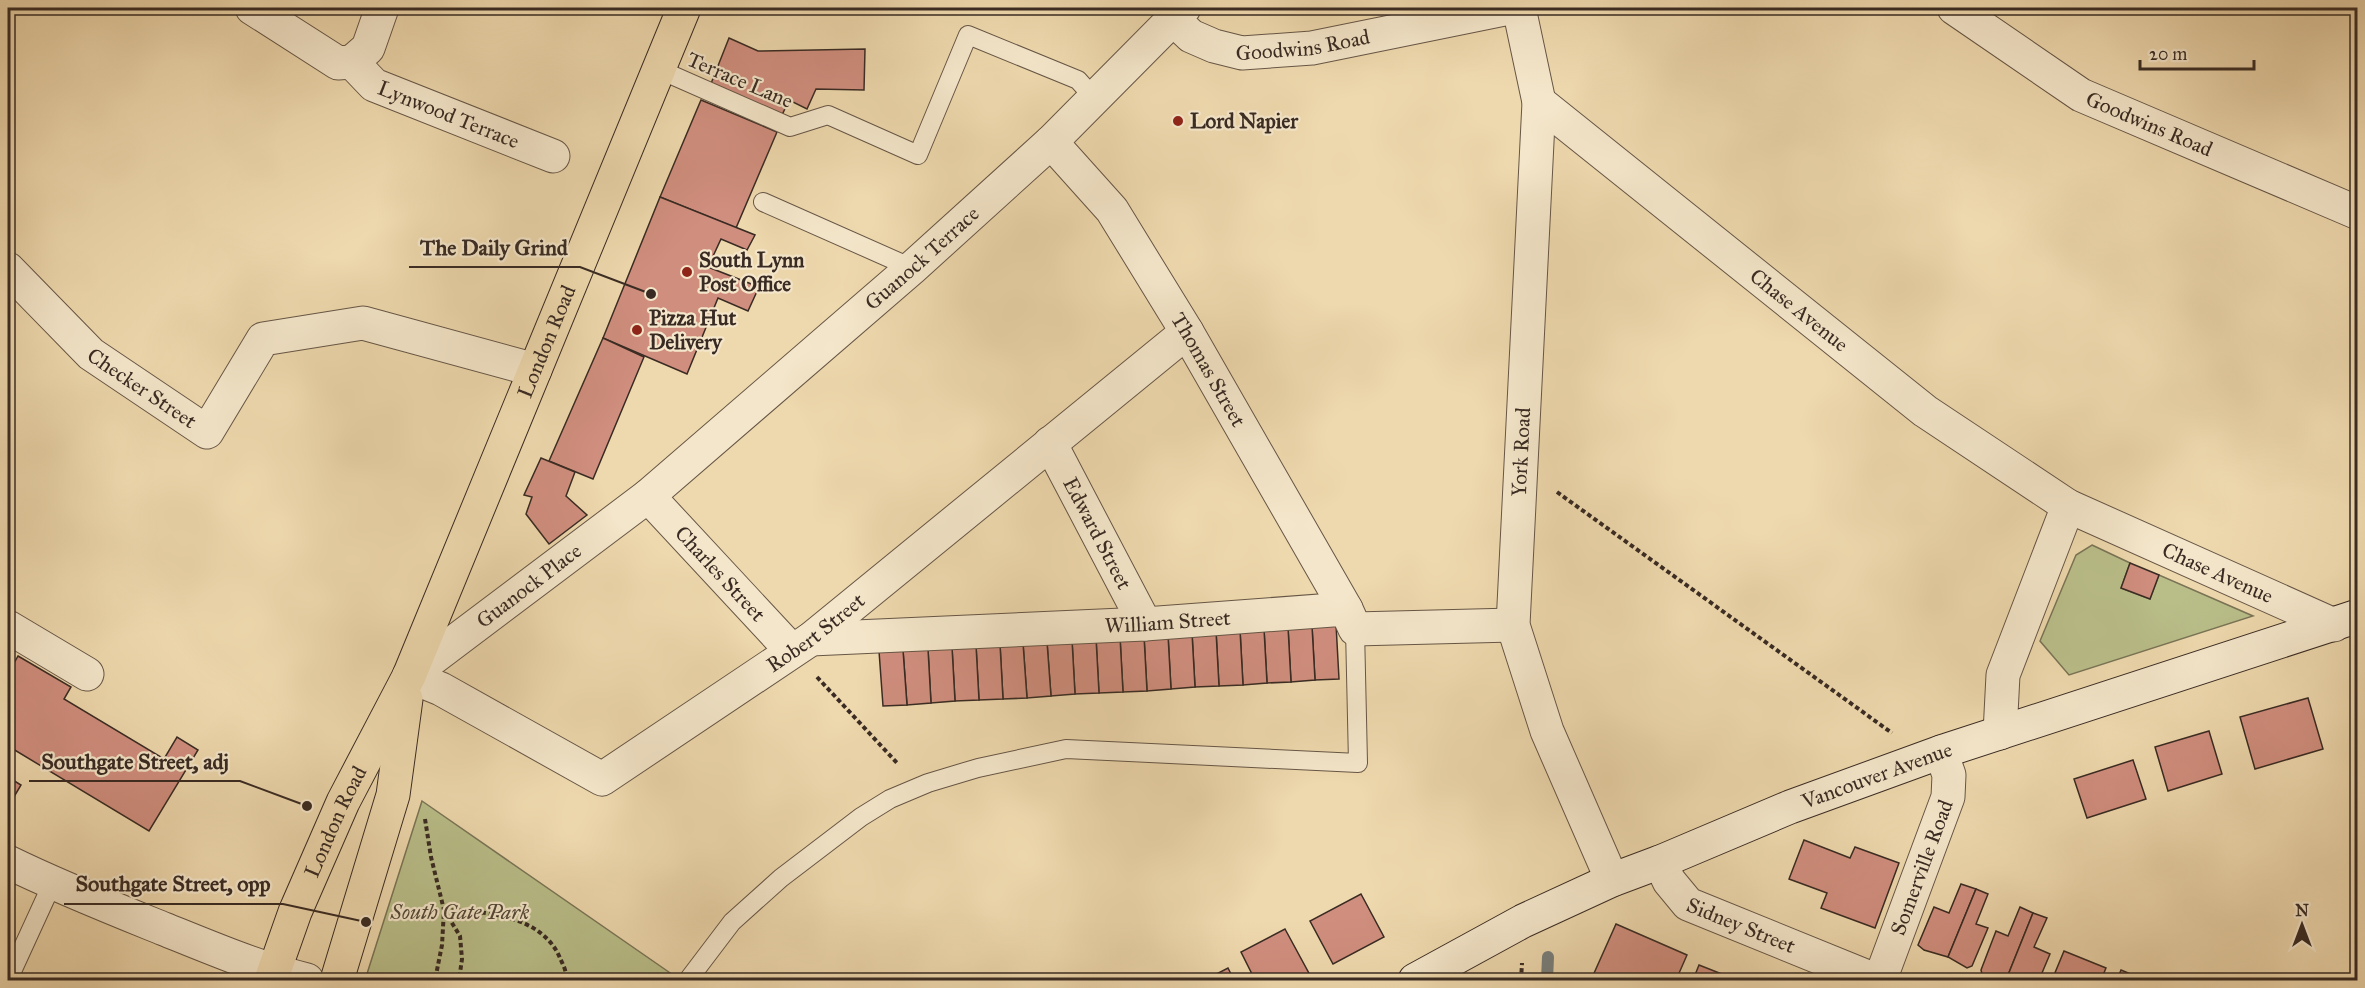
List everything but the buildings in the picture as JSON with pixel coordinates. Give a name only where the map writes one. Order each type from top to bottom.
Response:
[{"type":"main road","name":"London Road","points":[[272,976],[295,912],[343,802],[409,676],[684,8]]},
{"type":"main road","name":"London Road","points":[[337,981],[393,795],[409,676]]},
{"type":"street","points":[[252,8],[338,63],[352,62],[368,48],[381,8]]},
{"type":"street","name":"Goodwins Road","points":[[1179,13],[1191,36],[1214,46],[1242,53],[1312,48],[1509,8]]},
{"type":"street","name":"York Road","points":[[1519,8],[1539,102],[1513,625],[1547,731],[1612,880]]},
{"type":"street","name":"Goodwins Road","points":[[1954,8],[2081,95],[2358,213]]},
{"type":"street","name":"Guanock Terrace","points":[[648,496],[912,268],[1050,142],[1179,13]]},
{"type":"street","name":"Lynwood Terrace","points":[[352,62],[374,85],[553,156]]},
{"type":"street","name":"Chase Avenue","points":[[1539,102],[1924,411],[2068,506],[2346,621]]},
{"type":"street","name":"Thomas Street","points":[[1050,142],[1112,210],[1186,332],[1350,619]]},
{"type":"street","name":"Checker Street","points":[[8,269],[92,354],[207,432],[263,339],[363,323],[535,370]]},
{"type":"street","name":"Robert Street","points":[[409,676],[441,689],[602,778],[802,645],[1186,332]]},
{"type":"street","name":"Edward Street","points":[[1050,443],[1145,624]]},
{"type":"street","name":"Charles Street","points":[[648,496],[802,645]]},
{"type":"street","name":"Guanock Place","points":[[409,676],[648,496]]},
{"type":"street","points":[[2000,733],[2003,675],[2068,506]]},
{"type":"street","name":"William Street","points":[[802,645],[1145,624],[1350,619],[1513,625]]},
{"type":"street","name":"Vancouver Avenue","points":[[1415,981],[1523,921],[1612,880],[1790,807],[2000,733],[2346,621]]},
{"type":"street","points":[[8,627],[87,674]]},
{"type":"street","name":"Somerville Road","points":[[1880,981],[1948,797],[1949,775],[1926,758]]},
{"type":"street","points":[[8,862],[52,884],[272,976],[307,981]]},
{"type":"street","name":"Sidney Street","points":[[1660,862],[1669,881],[1688,904],[1875,981]]},
{"type":"lane","name":"Terrace Lane","points":[[658,69],[790,127],[828,115],[918,154],[968,35],[1078,80],[1095,99]]},
{"type":"lane","points":[[763,202],[912,268]]},
{"type":"lane","points":[[688,981],[732,922],[781,878],[861,817],[890,799],[919,786],[978,768],[1066,749],[1358,763],[1350,619]]},
{"type":"lane","points":[[8,981],[52,884]]},
{"type":"path","points":[[1520,483],[1554,490],[1891,730],[1926,758]]},
{"type":"path","points":[[802,645],[919,786]]},
{"type":"path","points":[[424,812],[431,857],[444,910],[442,945],[435,981]]},
{"type":"path","points":[[444,910],[460,936],[462,959],[459,981]]},
{"type":"path","points":[[444,910],[476,911],[508,916],[543,935],[559,955],[567,975],[565,981]]},
{"type":"green space","points":[[2092,545],[2130,563],[2121,588],[2150,599],[2159,575],[2253,616],[2069,675],[2040,641],[2076,555]]},
{"type":"green space","name":"South Gate Park","points":[[422,801],[676,977],[680,980],[365,980]]},
{"type":"waterway","points":[[1547,980],[1548,957]]},
{"type":"place","name":"Lord Napier","points":[[1178,121]]},
{"type":"place","name":"South Lynn Post Office","points":[[687,272]]},
{"type":"place","name":"The Daily Grind","points":[[651,294]]},
{"type":"place","name":"Pizza Hut Delivery","points":[[637,330]]},
{"type":"place","name":"Southgate Street, adj","points":[[307,806]]},
{"type":"place","name":"Southgate Street, opp","points":[[366,922]]}]
